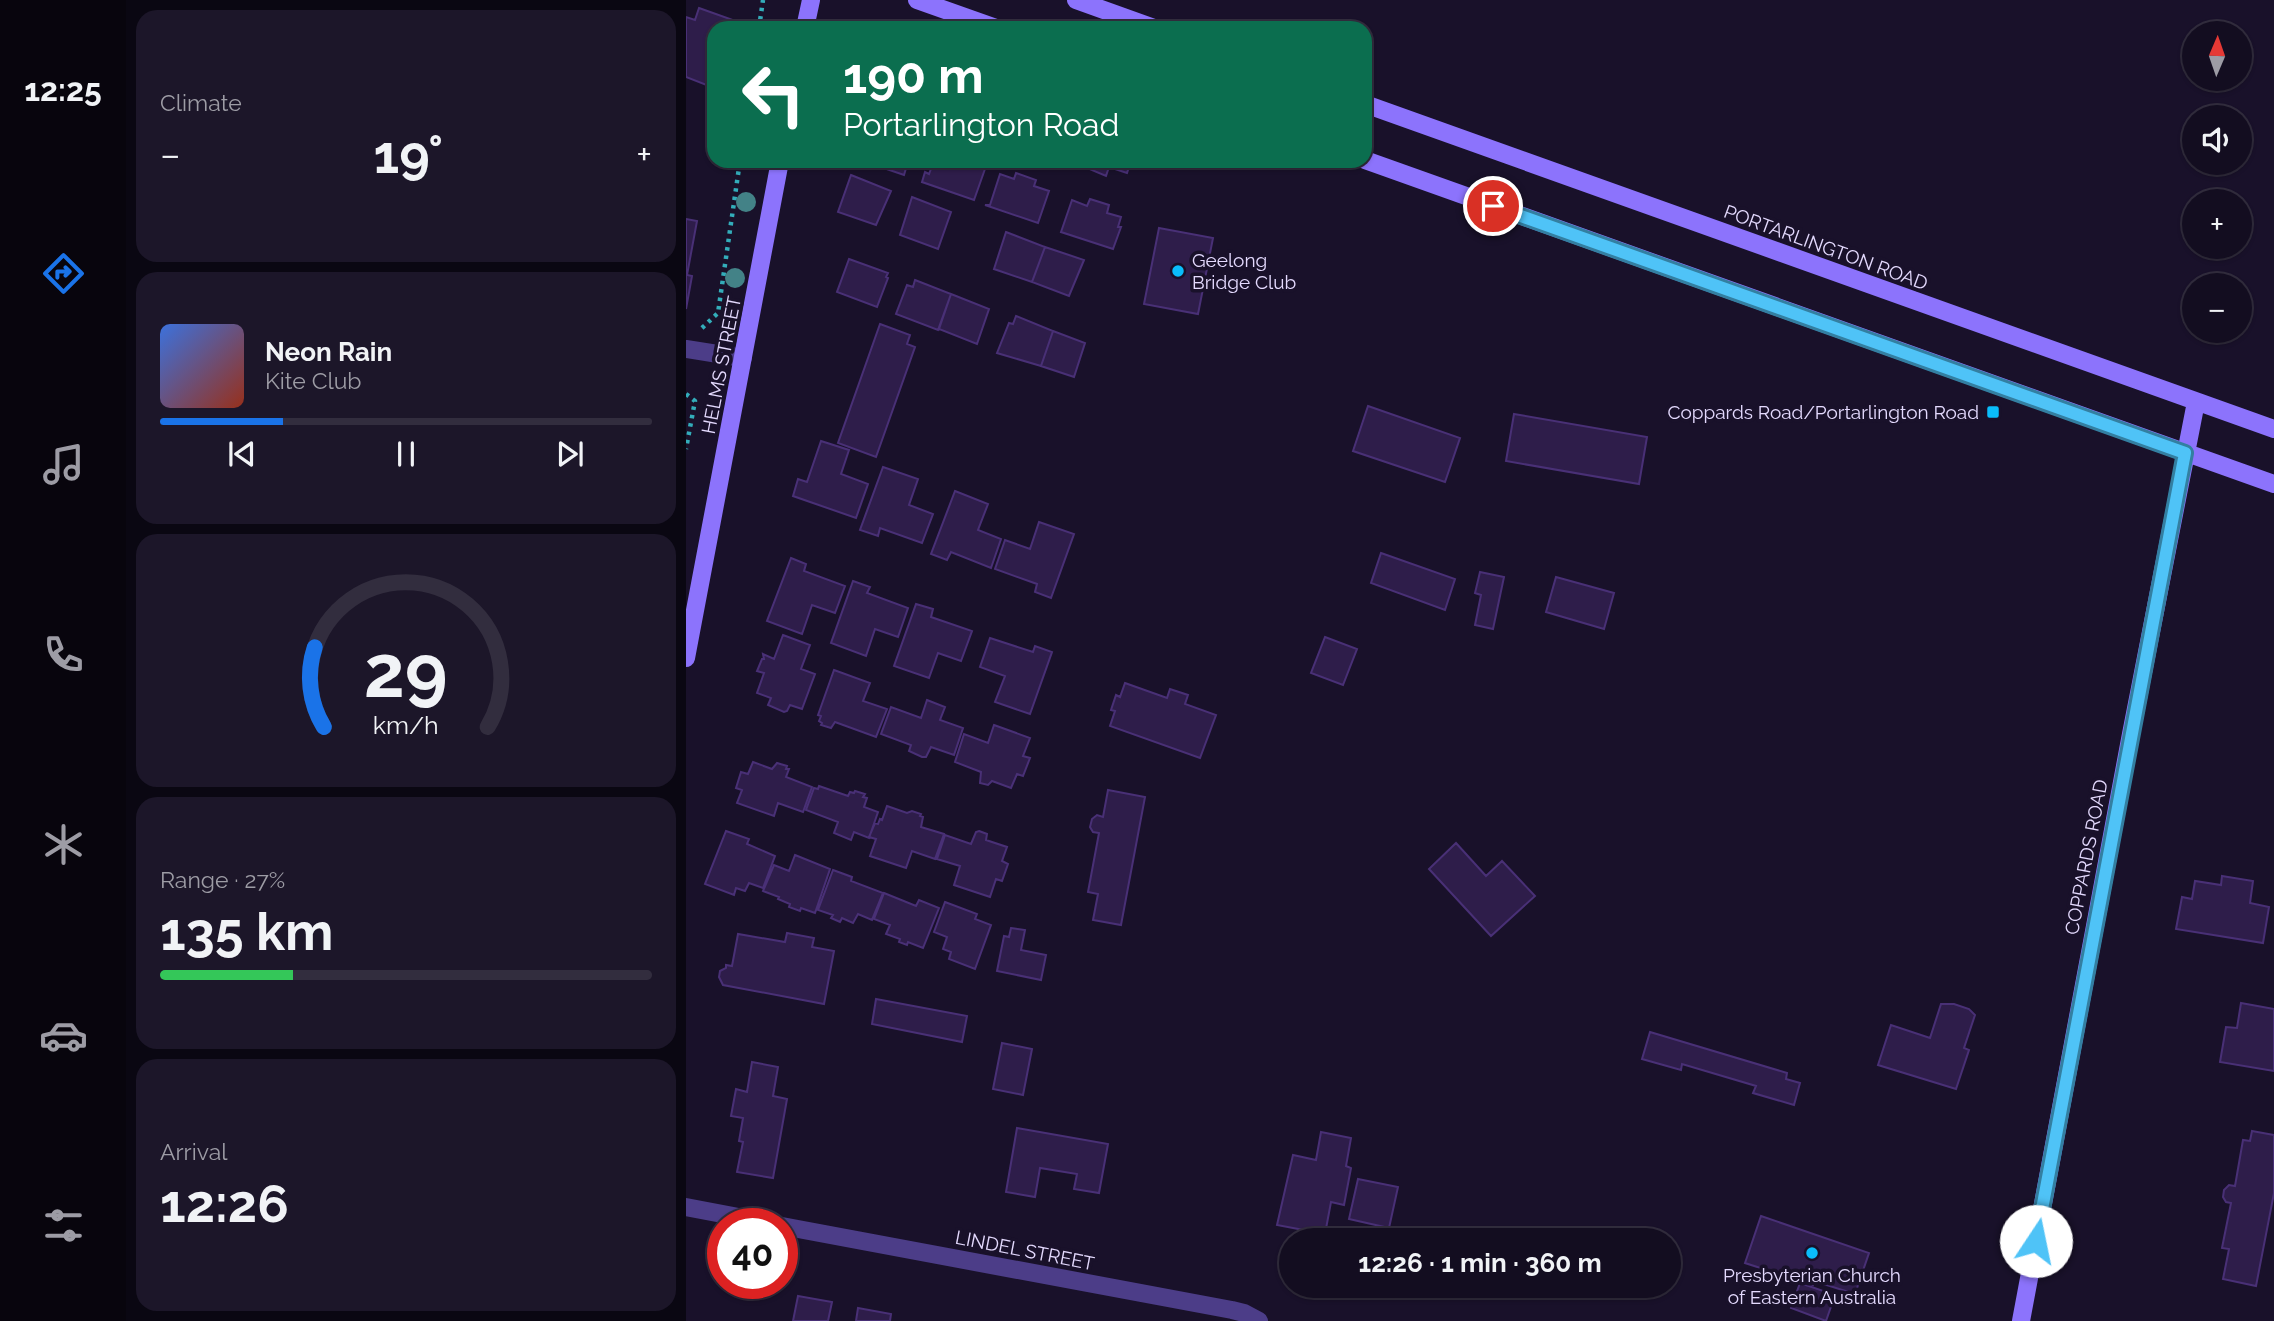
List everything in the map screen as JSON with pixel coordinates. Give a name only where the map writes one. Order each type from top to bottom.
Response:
[{"type":"main road","points":[[806,21],[811,0]]},
{"type":"main road","points":[[918,0],[976,21]]},
{"type":"main road","points":[[1076,0],[1134,21]]},
{"type":"main road","name":"PORTARLINGTON ROAD","points":[[1372,107],[2274,429]]},
{"type":"main road","points":[[1372,163],[2274,484]]},
{"type":"main road","name":"HELMS STREET","points":[[686,658],[779,168]]},
{"type":"main road","name":"COPPARDS ROAD","points":[[2021,1321],[2196,402]]},
{"type":"street","points":[[686,349],[743,358]]},
{"type":"street","points":[[686,1207],[707,1211]]},
{"type":"street","name":"LINDEL STREET","points":[[798,1229],[1232,1310],[1259,1321]]},
{"type":"path","points":[[760,21],[763,0]]},
{"type":"path","points":[[697,333],[718,313],[739,168]]},
{"type":"path","points":[[686,394],[695,401],[686,449]]},
{"type":"building","points":[[699,8],[736,21],[707,21],[707,85],[686,77],[686,17],[695,20]]},
{"type":"building","points":[[884,168],[906,168],[904,175]]},
{"type":"building","points":[[931,168],[985,169],[974,200],[922,182],[925,172],[929,174]]},
{"type":"building","points":[[1087,168],[1109,168],[1106,176]]},
{"type":"building","points":[[1112,168],[1129,168],[1127,173]]},
{"type":"building","points":[[1016,173],[1036,180],[1034,186],[1049,191],[1038,223],[985,205],[990,205],[1000,174],[1014,179]]},
{"type":"building","points":[[851,175],[891,191],[876,225],[838,212]]},
{"type":"building","points":[[912,197],[951,212],[938,249],[900,235]]},
{"type":"building","points":[[1090,199],[1109,205],[1107,213],[1121,217],[1118,227],[1121,227],[1113,249],[1061,232],[1072,200],[1087,206]]},
{"type":"building","points":[[686,219],[697,221],[687,275],[692,276],[686,309]]},
{"type":"building","name":"Geelong Bridge Club","points":[[1159,228],[1213,238],[1198,314],[1144,304]]},
{"type":"building","points":[[1006,232],[1045,247],[1032,282],[994,269]]},
{"type":"building","points":[[1045,247],[1084,260],[1069,296],[1032,282]]},
{"type":"building","points":[[849,259],[888,273],[877,307],[837,292]]},
{"type":"building","points":[[915,280],[951,294],[938,330],[896,314],[907,285],[913,287]]},
{"type":"building","points":[[951,294],[989,309],[977,344],[939,329]]},
{"type":"building","points":[[1016,316],[1053,331],[1041,366],[997,353],[1009,323],[1013,324]]},
{"type":"building","points":[[880,324],[910,335],[907,344],[915,347],[876,457],[838,443]]},
{"type":"building","points":[[1053,331],[1085,343],[1074,377],[1041,366]]},
{"type":"building","points":[[1368,406],[1460,438],[1445,482],[1353,451]]},
{"type":"building","points":[[1514,414],[1647,437],[1639,484],[1506,461]]},
{"type":"building","points":[[821,441],[849,450],[841,474],[868,484],[856,518],[793,496],[798,479],[807,482]]},
{"type":"building","points":[[883,467],[918,479],[909,505],[933,514],[922,543],[880,528],[878,536],[860,530]]},
{"type":"building","points":[[955,491],[988,504],[978,530],[1001,539],[991,568],[951,552],[947,560],[931,554]]},
{"type":"building","points":[[1039,522],[1074,534],[1051,598],[1035,592],[1037,584],[995,569],[1005,540],[1030,549]]},
{"type":"building","points":[[1381,553],[1455,579],[1445,610],[1371,583]]},
{"type":"building","points":[[791,558],[806,564],[804,571],[845,586],[835,613],[812,605],[802,634],[767,621]]},
{"type":"building","points":[[1480,572],[1504,577],[1493,629],[1475,625],[1481,595],[1475,593]]},
{"type":"building","points":[[1556,577],[1614,593],[1604,629],[1546,612]]},
{"type":"building","points":[[853,581],[870,587],[867,593],[908,608],[898,637],[875,629],[866,656],[831,643]]},
{"type":"building","points":[[916,604],[933,609],[931,617],[972,631],[961,661],[938,653],[929,678],[894,666]]},
{"type":"building","points":[[783,635],[810,645],[801,669],[815,674],[802,709],[790,705],[784,712],[768,705],[771,698],[757,693],[764,673],[757,671],[764,659],[763,654],[774,659]]},
{"type":"building","points":[[1325,637],[1357,649],[1343,685],[1311,673]]},
{"type":"building","points":[[990,638],[1033,652],[1035,646],[1052,652],[1030,714],[995,702],[1005,676],[980,667]]},
{"type":"building","points":[[834,670],[870,683],[863,701],[887,709],[876,737],[835,722],[831,728],[821,725],[821,716],[818,715]]},
{"type":"building","points":[[1125,683],[1167,698],[1170,689],[1188,695],[1185,704],[1216,715],[1200,758],[1110,726],[1116,695],[1120,697]]},
{"type":"building","points":[[927,700],[945,707],[940,720],[963,728],[954,755],[931,747],[926,757],[922,757],[909,751],[911,745],[881,734],[891,707],[921,718]]},
{"type":"building","points":[[994,725],[1030,738],[1023,756],[1030,758],[1023,776],[1017,774],[1011,788],[992,781],[988,785],[980,783],[981,772],[955,762],[964,734],[988,743]]},
{"type":"building","points":[[753,762],[772,769],[777,763],[787,766],[786,769],[789,769],[786,777],[812,787],[803,812],[778,803],[774,816],[737,803],[742,790],[736,788],[741,772],[748,774]]},
{"type":"building","points":[[819,786],[848,796],[855,791],[865,794],[863,797],[867,798],[864,807],[878,812],[869,838],[854,832],[851,840],[834,833],[838,822],[806,810],[814,788],[818,789]]},
{"type":"building","points":[[1108,790],[1145,797],[1121,925],[1093,920],[1098,894],[1088,892],[1099,833],[1093,832],[1090,827],[1092,819],[1097,815],[1103,817]]},
{"type":"building","points":[[887,806],[907,813],[912,811],[921,814],[921,827],[944,834],[935,859],[912,851],[906,868],[870,856],[876,839],[869,837],[875,823],[878,824],[880,819],[882,820]]},
{"type":"building","points":[[726,831],[749,839],[747,844],[775,856],[763,888],[749,883],[745,891],[736,888],[734,895],[705,884]]},
{"type":"building","points":[[979,831],[987,834],[986,840],[1007,847],[1002,861],[1008,864],[1002,881],[996,879],[990,897],[954,885],[960,866],[937,859],[945,835],[971,844]]},
{"type":"building","points":[[1456,843],[1486,876],[1502,861],[1535,896],[1491,936],[1429,869]]},
{"type":"building","points":[[795,855],[830,869],[815,913],[789,907],[790,904],[778,899],[779,897],[763,891],[774,865],[789,871]]},
{"type":"building","points":[[833,870],[852,877],[851,881],[883,893],[872,920],[858,914],[853,923],[842,918],[840,922],[831,918],[833,915],[818,910]]},
{"type":"building","points":[[2222,876],[2253,881],[2250,903],[2269,907],[2263,943],[2176,929],[2182,897],[2192,899],[2195,881],[2221,885]]},
{"type":"building","points":[[884,893],[916,906],[919,900],[939,908],[923,948],[908,942],[907,945],[899,942],[900,939],[886,934],[890,925],[874,919]]},
{"type":"building","points":[[945,902],[977,914],[975,919],[991,925],[975,969],[949,959],[951,952],[943,949],[947,937],[934,932]]},
{"type":"building","points":[[1011,928],[1025,930],[1021,950],[1046,955],[1041,980],[997,971],[1004,936],[1009,937]]},
{"type":"building","points":[[787,933],[814,938],[812,947],[834,951],[824,1004],[723,985],[719,977],[720,971],[726,968],[726,965],[732,966],[738,934],[785,942]]},
{"type":"building","points":[[876,999],[967,1016],[962,1042],[872,1024]]},
{"type":"building","points":[[2241,1003],[2274,1009],[2274,1071],[2220,1062],[2226,1027],[2237,1028]]},
{"type":"building","points":[[1941,1004],[1954,1004],[1969,1009],[1975,1015],[1964,1048],[1969,1050],[1956,1089],[1878,1065],[1891,1025],[1930,1038]]},
{"type":"building","points":[[1650,1032],[1787,1073],[1786,1079],[1800,1083],[1794,1105],[1753,1093],[1756,1086],[1682,1064],[1681,1070],[1642,1059]]},
{"type":"building","points":[[1002,1043],[1032,1049],[1023,1095],[993,1089]]},
{"type":"building","points":[[752,1062],[778,1067],[773,1096],[787,1099],[773,1178],[737,1172],[743,1142],[739,1141],[743,1118],[731,1116],[736,1089],[747,1092]]},
{"type":"building","points":[[1017,1128],[1108,1144],[1099,1193],[1074,1189],[1077,1174],[1040,1168],[1035,1197],[1006,1192]]},
{"type":"building","points":[[2252,1131],[2274,1135],[2274,1193],[2256,1286],[2223,1279],[2229,1249],[2222,1248],[2231,1203],[2226,1202],[2223,1197],[2224,1190],[2229,1185],[2235,1186],[2243,1140],[2250,1141]]},
{"type":"building","points":[[1321,1132],[1351,1138],[1346,1166],[1351,1168],[1344,1205],[1331,1202],[1326,1228],[1277,1225],[1293,1155],[1316,1160]]},
{"type":"building","points":[[1358,1179],[1398,1187],[1389,1228],[1349,1219]]},
{"type":"building","points":[[1761,1216],[1869,1253],[1855,1294],[1814,1281],[1813,1285],[1745,1263]]},
{"type":"building","points":[[1800,1283],[1835,1295],[1826,1321],[1791,1308]]},
{"type":"building","points":[[798,1296],[832,1302],[828,1321],[793,1321]]},
{"type":"building","points":[[858,1308],[891,1314],[890,1321],[856,1321]]},
{"type":"place","name":"Geelong Bridge Club","points":[[1178,271]]},
{"type":"place","name":"Coppards Road/Portarlington Road","points":[[1993,412]]},
{"type":"place","name":"Presbyterian Church of Eastern Australia","points":[[1812,1253]]},
{"type":"route","points":[[1493,206],[2185,453],[2036,1241]]}]
